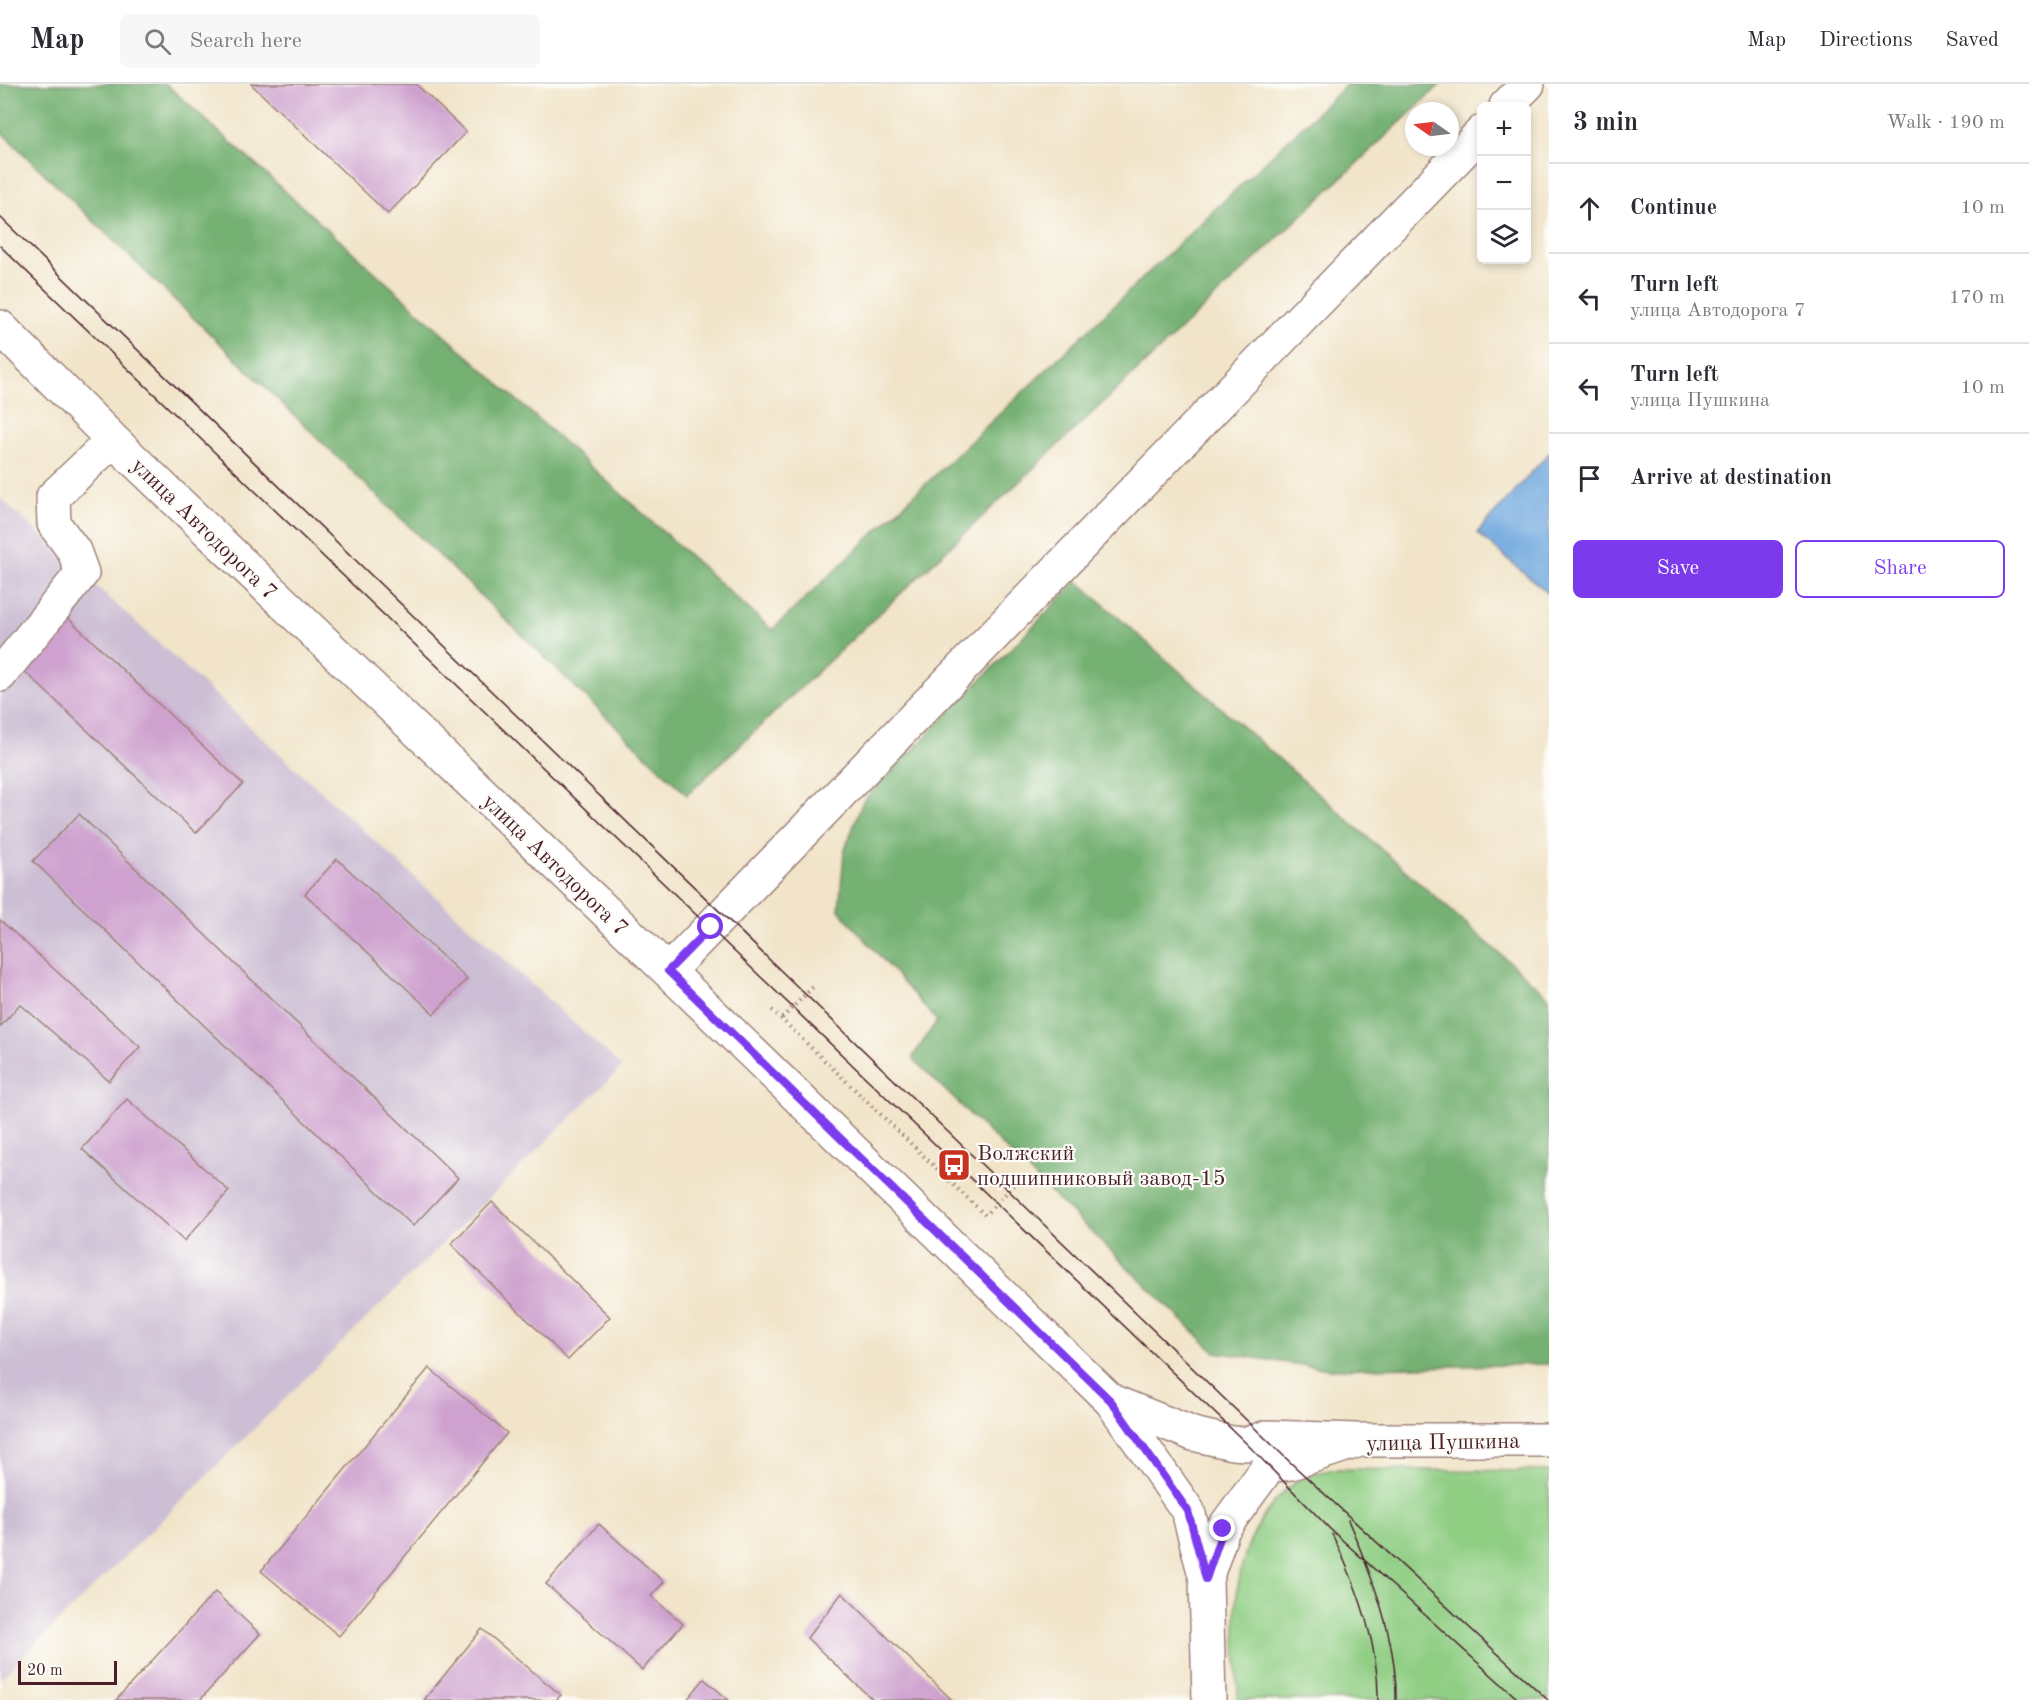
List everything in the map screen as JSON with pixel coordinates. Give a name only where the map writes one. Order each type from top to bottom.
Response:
[{"type":"street","points":[[1510,102],[1528,84]]},
{"type":"street","points":[[668,971],[1477,137]]},
{"type":"street","name":"улица Автодорога 7","points":[[0,327],[113,440],[668,971],[1111,1401],[1188,1511],[1206,1579]]},
{"type":"street","points":[[0,675],[82,573],[74,551],[54,524],[53,496],[113,440]]},
{"type":"street","name":"улица Автодорога 7","points":[[1111,1401],[1192,1434],[1232,1443],[1247,1444],[1267,1437],[1360,1440]]},
{"type":"street","name":"улица Пушкина","points":[[1209,1700],[1206,1579],[1223,1529],[1269,1466],[1291,1463],[1360,1440],[1549,1440]]},
{"type":"path","points":[[782,1018],[815,985]]},
{"type":"path","points":[[772,1010],[985,1215],[1017,1182]]},
{"type":"shaded area","points":[[0,498],[622,1067],[0,1679]]},
{"type":"green space","points":[[0,84],[166,84],[772,630],[1347,84],[1441,84],[1422,102],[1405,102],[1405,118],[687,795],[0,131]]},
{"type":"green space","points":[[1077,581],[1549,997],[1549,1364],[1329,1369],[1215,1352],[912,1058],[937,1021],[839,910],[844,852],[863,801]]},
{"type":"green space","points":[[1336,1469],[1549,1471],[1549,1700],[1238,1700],[1236,1601],[1245,1555],[1254,1532],[1268,1510],[1290,1487],[1315,1473]]},
{"type":"water","points":[[1549,453],[1549,594],[1477,533]]},
{"type":"building","points":[[251,84],[416,84],[466,132],[388,214]]},
{"type":"building","points":[[68,618],[243,784],[196,833],[21,668]]},
{"type":"building","points":[[79,814],[458,1178],[413,1226],[33,861]]},
{"type":"building","points":[[337,859],[467,979],[434,1014],[305,894]]},
{"type":"building","points":[[0,920],[140,1047],[109,1081],[20,1004],[0,1027]]},
{"type":"building","points":[[127,1099],[229,1191],[184,1241],[82,1149]]},
{"type":"building","points":[[492,1202],[610,1317],[568,1360],[451,1244]]},
{"type":"building","points":[[429,1368],[507,1433],[339,1636],[261,1571]]},
{"type":"building","points":[[599,1524],[664,1582],[651,1596],[683,1624],[642,1670],[546,1584]]},
{"type":"building","points":[[215,1592],[260,1634],[200,1700],[116,1700]]},
{"type":"building","points":[[842,1593],[952,1700],[873,1700],[807,1638]]},
{"type":"building","points":[[482,1629],[561,1695],[556,1700],[424,1700]]},
{"type":"building","points":[[704,1679],[729,1700],[687,1700]]},
{"type":"tram line","points":[[0,217],[1291,1463],[1548,1700]]},
{"type":"tram line","points":[[0,246],[1247,1444],[1330,1529],[1519,1700]]},
{"type":"tram line","points":[[1348,1520],[1374,1585],[1388,1631],[1396,1700]]},
{"type":"tram line","points":[[1332,1534],[1350,1573],[1365,1615],[1375,1657],[1378,1700]]},
{"type":"place","name":"Волжский подшипниковый завод-15","points":[[954,1165]]},
{"type":"route","points":[[711,927],[668,971],[1111,1401],[1188,1511],[1206,1579],[1223,1529]]}]
